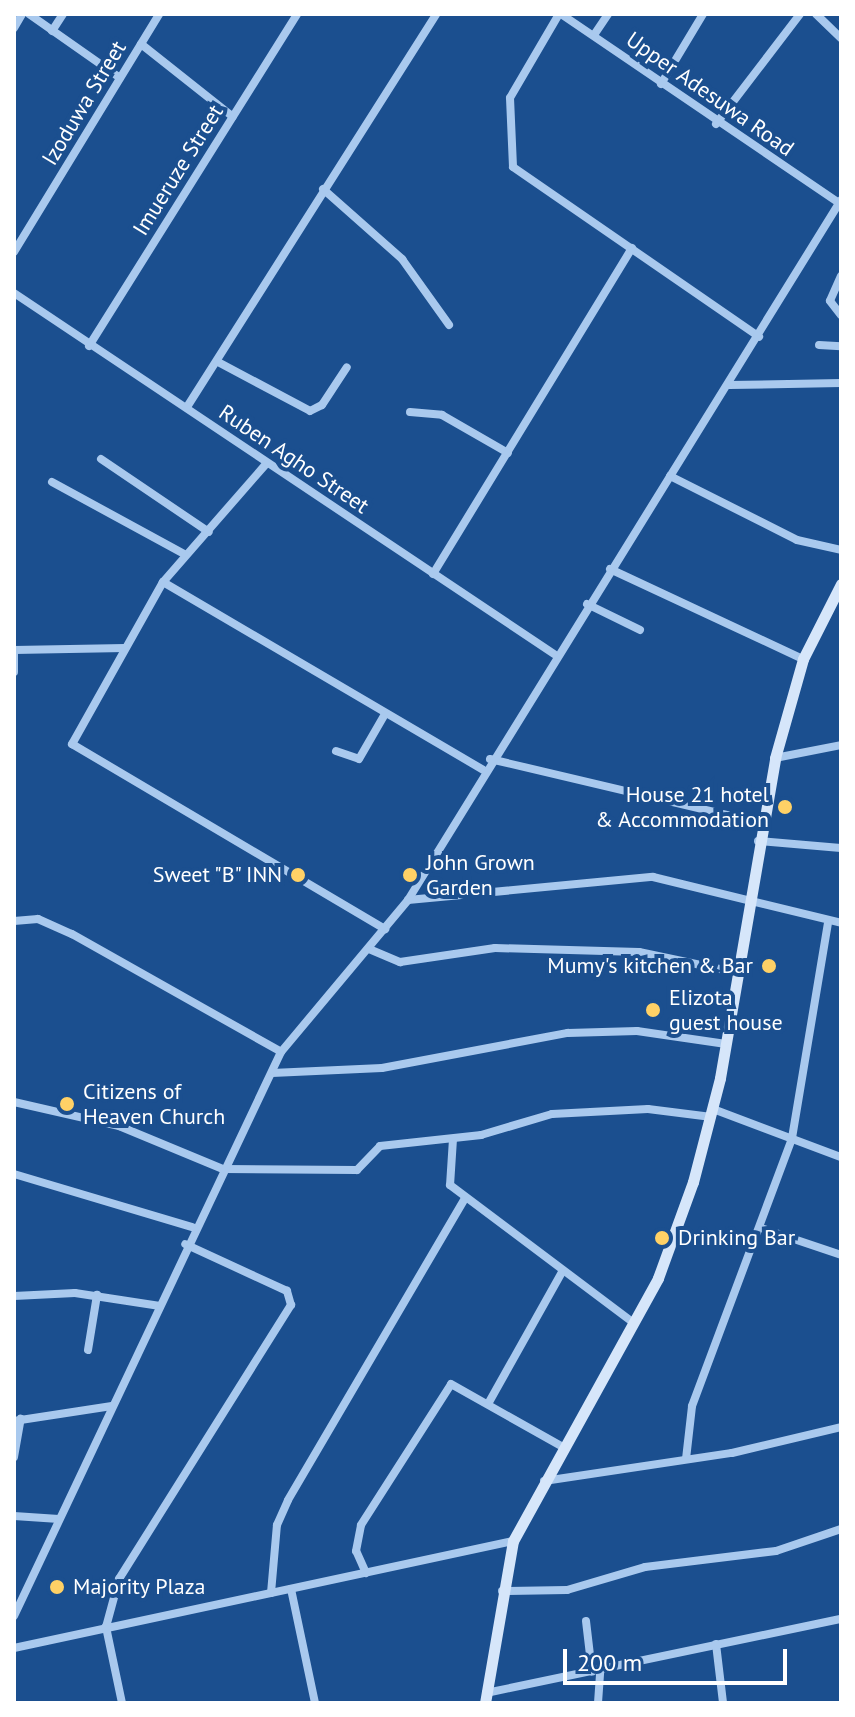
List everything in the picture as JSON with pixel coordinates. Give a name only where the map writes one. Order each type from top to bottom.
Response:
[{"type":"street","points":[[14,28],[22,14]]},
{"type":"street","points":[[29,14],[120,78]]},
{"type":"street","points":[[52,31],[63,14]]},
{"type":"street","name":"Izoduwa Street","points":[[14,252],[159,14]]},
{"type":"street","name":"Imueruze Street","points":[[89,346],[297,14]]},
{"type":"street","points":[[187,407],[436,14]]},
{"type":"street","points":[[560,14],[510,98],[513,167],[759,337]]},
{"type":"street","name":"Upper Adesuwa Road","points":[[560,14],[594,35],[716,124],[840,202]]},
{"type":"street","points":[[594,35],[608,14]]},
{"type":"street","points":[[661,84],[703,14]]},
{"type":"street","points":[[716,124],[800,14]]},
{"type":"street","points":[[820,15],[841,38]]},
{"type":"street","points":[[141,44],[233,117]]},
{"type":"street","points":[[323,189],[402,259],[449,325]]},
{"type":"street","points":[[14,1616],[160,1306],[192,1227],[281,1052],[408,900],[554,654],[729,385],[840,202]]},
{"type":"street","points":[[433,574],[632,248]]},
{"type":"street","points":[[841,276],[830,301],[841,315]]},
{"type":"street","name":"Ruben Agho Street","points":[[14,293],[554,654]]},
{"type":"street","points":[[819,345],[841,346]]},
{"type":"street","points":[[218,362],[310,411],[322,405],[347,367]]},
{"type":"street","points":[[729,385],[841,383]]},
{"type":"street","points":[[410,412],[442,415],[508,453]]},
{"type":"street","points":[[101,459],[209,532]]},
{"type":"street","points":[[266,464],[209,532],[184,554],[163,582],[72,739],[74,748],[385,929]]},
{"type":"street","points":[[670,476],[797,540],[841,550]]},
{"type":"street","points":[[52,482],[184,554]]},
{"type":"street","points":[[610,569],[803,659]]},
{"type":"street","points":[[163,582],[483,770]]},
{"type":"street","points":[[841,584],[803,659],[775,758],[760,823],[739,973],[712,1113],[669,1251],[634,1323],[543,1481],[513,1541],[501,1591],[485,1698],[716,1644],[841,1619]]},
{"type":"street","points":[[587,604],[640,630]]},
{"type":"street","points":[[14,672],[14,650],[125,648]]},
{"type":"street","points":[[336,751],[359,759],[385,714]]},
{"type":"street","points":[[775,758],[841,745]]},
{"type":"street","points":[[490,759],[760,823]]},
{"type":"street","points":[[758,841],[841,848]]},
{"type":"street","points":[[408,900],[473,899],[627,876],[749,901],[828,924],[841,923]]},
{"type":"street","points":[[14,921],[38,919],[72,934],[281,1052]]},
{"type":"street","points":[[686,1459],[692,1406],[761,1228],[792,1138],[828,924]]},
{"type":"street","points":[[369,949],[400,962],[495,948],[639,952],[739,973]]},
{"type":"street","points":[[272,1073],[382,1068],[568,1033],[637,1031],[726,1044]]},
{"type":"street","points":[[14,1102],[131,1130],[223,1169],[357,1170],[380,1146],[453,1139],[552,1114],[648,1109],[712,1113],[841,1157]]},
{"type":"street","points":[[453,1139],[448,1178],[465,1198],[634,1323]]},
{"type":"street","points":[[14,1174],[192,1227]]},
{"type":"street","points":[[271,1593],[277,1525],[288,1500],[465,1198]]},
{"type":"street","points":[[761,1228],[841,1255]]},
{"type":"street","points":[[122,1703],[106,1627],[127,1566],[291,1305],[287,1291],[185,1244]]},
{"type":"street","points":[[488,1404],[562,1272]]},
{"type":"street","points":[[14,1296],[97,1295],[160,1306]]},
{"type":"street","points":[[88,1350],[97,1295]]},
{"type":"street","points":[[366,1573],[356,1551],[361,1525],[446,1389],[457,1385],[563,1447]]},
{"type":"street","points":[[14,1457],[18,1420],[112,1406]]},
{"type":"street","points":[[543,1481],[686,1459],[841,1427]]},
{"type":"street","points":[[14,1516],[59,1519]]},
{"type":"street","points":[[501,1591],[567,1590],[645,1567],[776,1551],[841,1529]]},
{"type":"street","points":[[14,1648],[513,1541]]},
{"type":"street","points":[[291,1589],[315,1703]]},
{"type":"street","points":[[586,1621],[596,1672],[598,1703]]},
{"type":"street","points":[[716,1644],[723,1703]]},
{"type":"place","name":"House 21 hotel & Accommodation","points":[[785,807]]},
{"type":"place","name":"Sweet \"B\" INN","points":[[298,875]]},
{"type":"place","name":"John Grown Garden","points":[[410,875]]},
{"type":"place","name":"Mumy's kitchen & Bar","points":[[769,966]]},
{"type":"place","name":"Elizota guest house","points":[[653,1010]]},
{"type":"place","name":"Citizens of Heaven Church","points":[[67,1104]]},
{"type":"place","name":"Drinking Bar","points":[[662,1238]]},
{"type":"place","name":"Majority Plaza","points":[[57,1587]]}]
